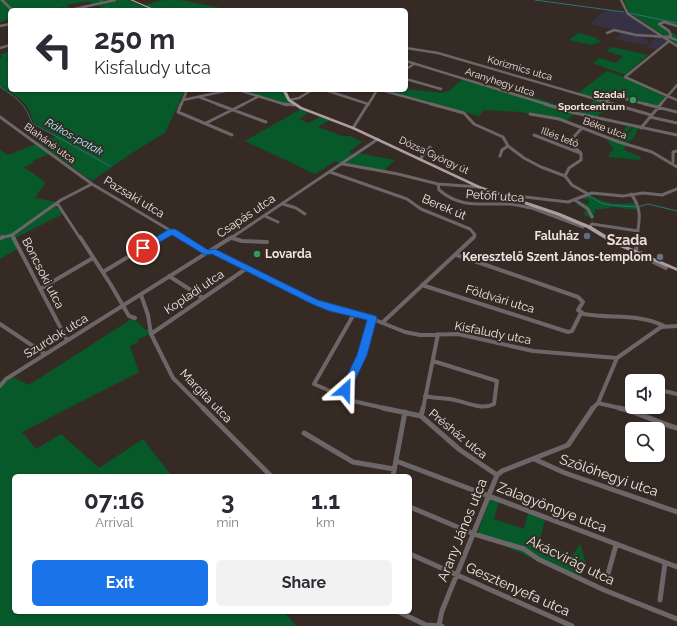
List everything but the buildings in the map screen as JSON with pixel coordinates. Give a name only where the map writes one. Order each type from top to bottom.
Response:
[{"type":"main road","points":[[131,0],[150,8]]},
{"type":"main road","name":"Dózsa György út","points":[[285,92],[289,100],[295,105],[378,139],[479,187],[587,226],[615,243],[677,270]]},
{"type":"street","points":[[2,0],[10,8]]},
{"type":"street","points":[[78,8],[115,0]]},
{"type":"street","points":[[620,0],[628,14],[677,46]]},
{"type":"street","points":[[668,37],[671,36],[670,33],[658,24],[662,22],[677,26]]},
{"type":"street","points":[[607,33],[612,30],[668,37],[677,40]]},
{"type":"street","points":[[669,41],[625,77],[677,100]]},
{"type":"street","name":"Korizmics utca","points":[[408,48],[448,56],[677,123]]},
{"type":"street","points":[[408,52],[416,50]]},
{"type":"street","name":"Aranyhegy utca","points":[[408,62],[575,114],[677,135]]},
{"type":"street","points":[[408,68],[414,64]]},
{"type":"street","points":[[408,79],[441,89]]},
{"type":"street","points":[[641,128],[677,86]]},
{"type":"street","points":[[186,92],[178,112],[232,135]]},
{"type":"street","points":[[182,100],[221,92]]},
{"type":"street","points":[[245,92],[287,105],[295,105]]},
{"type":"street","points":[[289,100],[299,98],[309,92]]},
{"type":"street","points":[[331,92],[368,104]]},
{"type":"street","points":[[353,128],[376,92]]},
{"type":"street","points":[[388,92],[464,114],[474,124],[504,138],[508,146],[528,160],[565,176],[572,185],[588,194]]},
{"type":"street","points":[[668,95],[677,96]]},
{"type":"street","points":[[206,124],[259,96]]},
{"type":"street","points":[[605,102],[614,96],[677,112]]},
{"type":"street","points":[[199,97],[266,122]]},
{"type":"street","name":"Béke utca","points":[[530,114],[559,119],[652,152],[673,163],[677,167]]},
{"type":"street","name":"Blaháné utca","points":[[0,117],[91,183]]},
{"type":"street","points":[[565,176],[568,168],[581,160],[581,154],[569,142],[582,128]]},
{"type":"street","name":"Illés tető","points":[[534,135],[581,154]]},
{"type":"street","name":"Csapás utca","points":[[123,305],[232,238],[378,139]]},
{"type":"street","points":[[500,156],[502,150],[508,146]]},
{"type":"street","points":[[420,159],[430,147]]},
{"type":"street","points":[[673,163],[673,152],[677,151]]},
{"type":"street","points":[[343,164],[398,174],[438,184],[479,187]]},
{"type":"street","name":"Berek út","points":[[330,172],[407,199],[421,210],[470,229],[474,233],[475,237],[383,322]]},
{"type":"street","points":[[0,238],[12,235],[57,203],[91,183]]},
{"type":"street","name":"Pazsaki utca","points":[[91,183],[172,231],[212,251]]},
{"type":"street","name":"Petőfi utca","points":[[438,184],[440,191],[449,198],[463,204],[475,206],[508,204],[533,207]]},
{"type":"street","points":[[499,194],[566,202],[588,194],[599,193],[623,196],[643,193],[662,195],[677,189]]},
{"type":"street","points":[[303,190],[308,192]]},
{"type":"street","points":[[631,194],[638,207],[640,218],[638,231],[638,252]]},
{"type":"street","points":[[575,200],[587,208],[592,214],[596,225]]},
{"type":"street","points":[[57,203],[103,272],[129,316],[135,318]]},
{"type":"street","points":[[283,204],[296,208],[305,214]]},
{"type":"street","points":[[265,216],[278,222]]},
{"type":"street","points":[[587,226],[591,224],[638,231]]},
{"type":"street","points":[[103,272],[172,231]]},
{"type":"street","name":"Boncsoki utca","points":[[12,235],[67,340]]},
{"type":"street","points":[[232,238],[242,241],[267,242]]},
{"type":"street","name":"Kisfaludy utca","points":[[212,251],[321,305],[372,318],[401,331],[413,334],[458,334],[533,351],[617,358]]},
{"type":"street","name":"Dózsa György út","points":[[638,252],[641,256],[666,268]]},
{"type":"street","points":[[457,254],[578,298],[583,302],[578,310],[581,313],[644,319],[654,321],[664,326],[677,326]]},
{"type":"street","points":[[40,289],[93,258]]},
{"type":"street","name":"Kopladi utca","points":[[151,334],[247,268]]},
{"type":"street","points":[[169,276],[203,298]]},
{"type":"street","name":"Földvári utca","points":[[422,286],[571,332],[581,313]]},
{"type":"street","name":"Margita utca","points":[[141,295],[148,315],[151,334],[173,378],[269,474]]},
{"type":"street","name":"Szurdok utca","points":[[0,386],[6,379],[123,305]]},
{"type":"street","name":"Présház utca","points":[[354,314],[314,384],[353,401],[421,416],[460,450],[497,475]]},
{"type":"street","points":[[353,401],[345,389],[362,355],[372,318]]},
{"type":"street","points":[[0,324],[46,354]]},
{"type":"street","points":[[617,358],[664,326]]},
{"type":"street","points":[[421,416],[438,334]]},
{"type":"street","name":"Arany János utca","points":[[441,626],[442,611],[458,575],[497,475],[502,471],[570,444],[594,406],[598,403],[617,358]]},
{"type":"street","points":[[425,396],[490,406],[494,404],[497,381],[453,366],[432,362]]},
{"type":"street","points":[[0,377],[6,379]]},
{"type":"street","points":[[665,391],[677,394]]},
{"type":"street","points":[[598,403],[634,411],[662,424],[677,428]]},
{"type":"street","points":[[393,474],[405,412]]},
{"type":"street","points":[[304,433],[352,461],[394,469]]},
{"type":"street","name":"Szőlőhegyi utca","points":[[534,458],[540,463],[565,473],[677,512]]},
{"type":"street","name":"Zalagyöngye utca","points":[[396,461],[677,567]]},
{"type":"street","name":"Akácvirág utca","points":[[412,508],[474,534],[524,549],[538,559],[604,590],[677,619]]},
{"type":"street","points":[[606,581],[616,545]]},
{"type":"street","name":"Gesztenyefa utca","points":[[412,555],[572,626]]},
{"type":"street","points":[[660,600],[665,563]]},
{"type":"street","points":[[403,614],[426,625],[441,626]]},
{"type":"shaded area","points":[[608,10],[625,12],[667,40],[656,49],[646,47],[656,38],[643,38],[649,41],[645,45],[624,41],[615,39],[623,32],[590,24],[603,12]]},
{"type":"green space","points":[[0,0],[106,1],[93,4],[87,1],[66,5],[69,8],[8,8],[8,20],[0,22]]},
{"type":"green space","points":[[118,0],[128,0],[142,6],[162,0],[181,0],[221,8],[102,8],[97,5]]},
{"type":"green space","points":[[624,0],[677,0],[677,25],[660,22],[658,23],[677,36],[677,44],[629,12]]},
{"type":"green space","points":[[578,33],[594,37],[601,42],[591,45],[569,40]]},
{"type":"green space","points":[[612,47],[648,55],[625,75],[593,63],[599,58],[616,63],[623,56],[606,51]]},
{"type":"green space","points":[[8,52],[8,91],[0,86],[0,58],[2,57],[0,55]]},
{"type":"green space","points":[[607,71],[624,77],[666,97],[656,107],[611,94],[598,106],[605,109],[597,117],[576,113],[567,120],[520,112],[484,110],[479,116],[392,92],[408,92],[408,89],[442,93],[450,90],[464,78],[516,94],[522,93],[560,106],[583,111],[594,100],[597,100],[578,93]]},
{"type":"green space","points":[[10,92],[184,92],[165,133],[135,151],[92,181],[38,143],[57,136],[33,122],[29,109],[17,96]]},
{"type":"green space","points":[[249,92],[283,92],[292,104]]},
{"type":"green space","points":[[301,109],[309,112],[299,119],[309,123],[320,117],[330,120],[318,127],[342,136],[350,136],[362,142],[349,152],[353,154],[341,164],[335,161],[315,174],[245,141]]},
{"type":"green space","points":[[628,125],[632,127],[625,134],[627,135],[634,127],[639,128],[633,139],[627,142],[624,150],[641,157],[640,160],[608,157],[614,149],[607,141],[615,140]]},
{"type":"green space","points":[[36,144],[49,154],[32,161],[34,163],[24,167],[45,182],[36,198],[56,202],[54,204],[63,214],[13,239],[17,249],[0,259],[0,150],[8,155]]},
{"type":"green space","points":[[358,153],[395,160],[383,171],[344,164]]},
{"type":"green space","points":[[588,194],[611,203],[636,203],[638,210],[612,207],[595,209],[594,218],[592,218],[584,215],[586,208],[577,205],[579,202],[588,204],[589,200],[581,198]]},
{"type":"green space","points":[[133,318],[146,330],[149,328],[150,334],[137,340],[138,342],[130,346],[139,372],[22,432],[36,449],[61,434],[99,468],[143,439],[170,474],[12,474],[12,614],[286,614],[296,626],[0,626],[0,381],[5,382],[13,377],[29,385]]},
{"type":"green space","points":[[490,498],[499,502],[494,519],[524,529],[528,512],[545,520],[540,540],[572,556],[580,544],[586,563],[580,579],[477,534]]},
{"type":"waterway","points":[[535,0],[624,12]]},
{"type":"waterway","points":[[629,13],[677,23]]},
{"type":"waterway","name":"Rákos-patak","points":[[0,87],[20,102],[26,110],[32,123],[110,166]]},
{"type":"waterway","points":[[589,196],[601,203],[610,205],[637,207],[648,204],[677,211]]},
{"type":"place","name":"Szadai Sportcentrum","points":[[633,100]]},
{"type":"place","name":"Faluház","points":[[587,236]]},
{"type":"place","name":"Lovarda","points":[[257,254]]},
{"type":"place","name":"Keresztelő Szent János-templom","points":[[660,257]]},
{"type":"district","name":"Szada","points":[[627,240]]},
{"type":"route","points":[[143,248],[172,231],[208,253],[212,251],[321,305],[372,318],[362,355],[345,390]]}]
